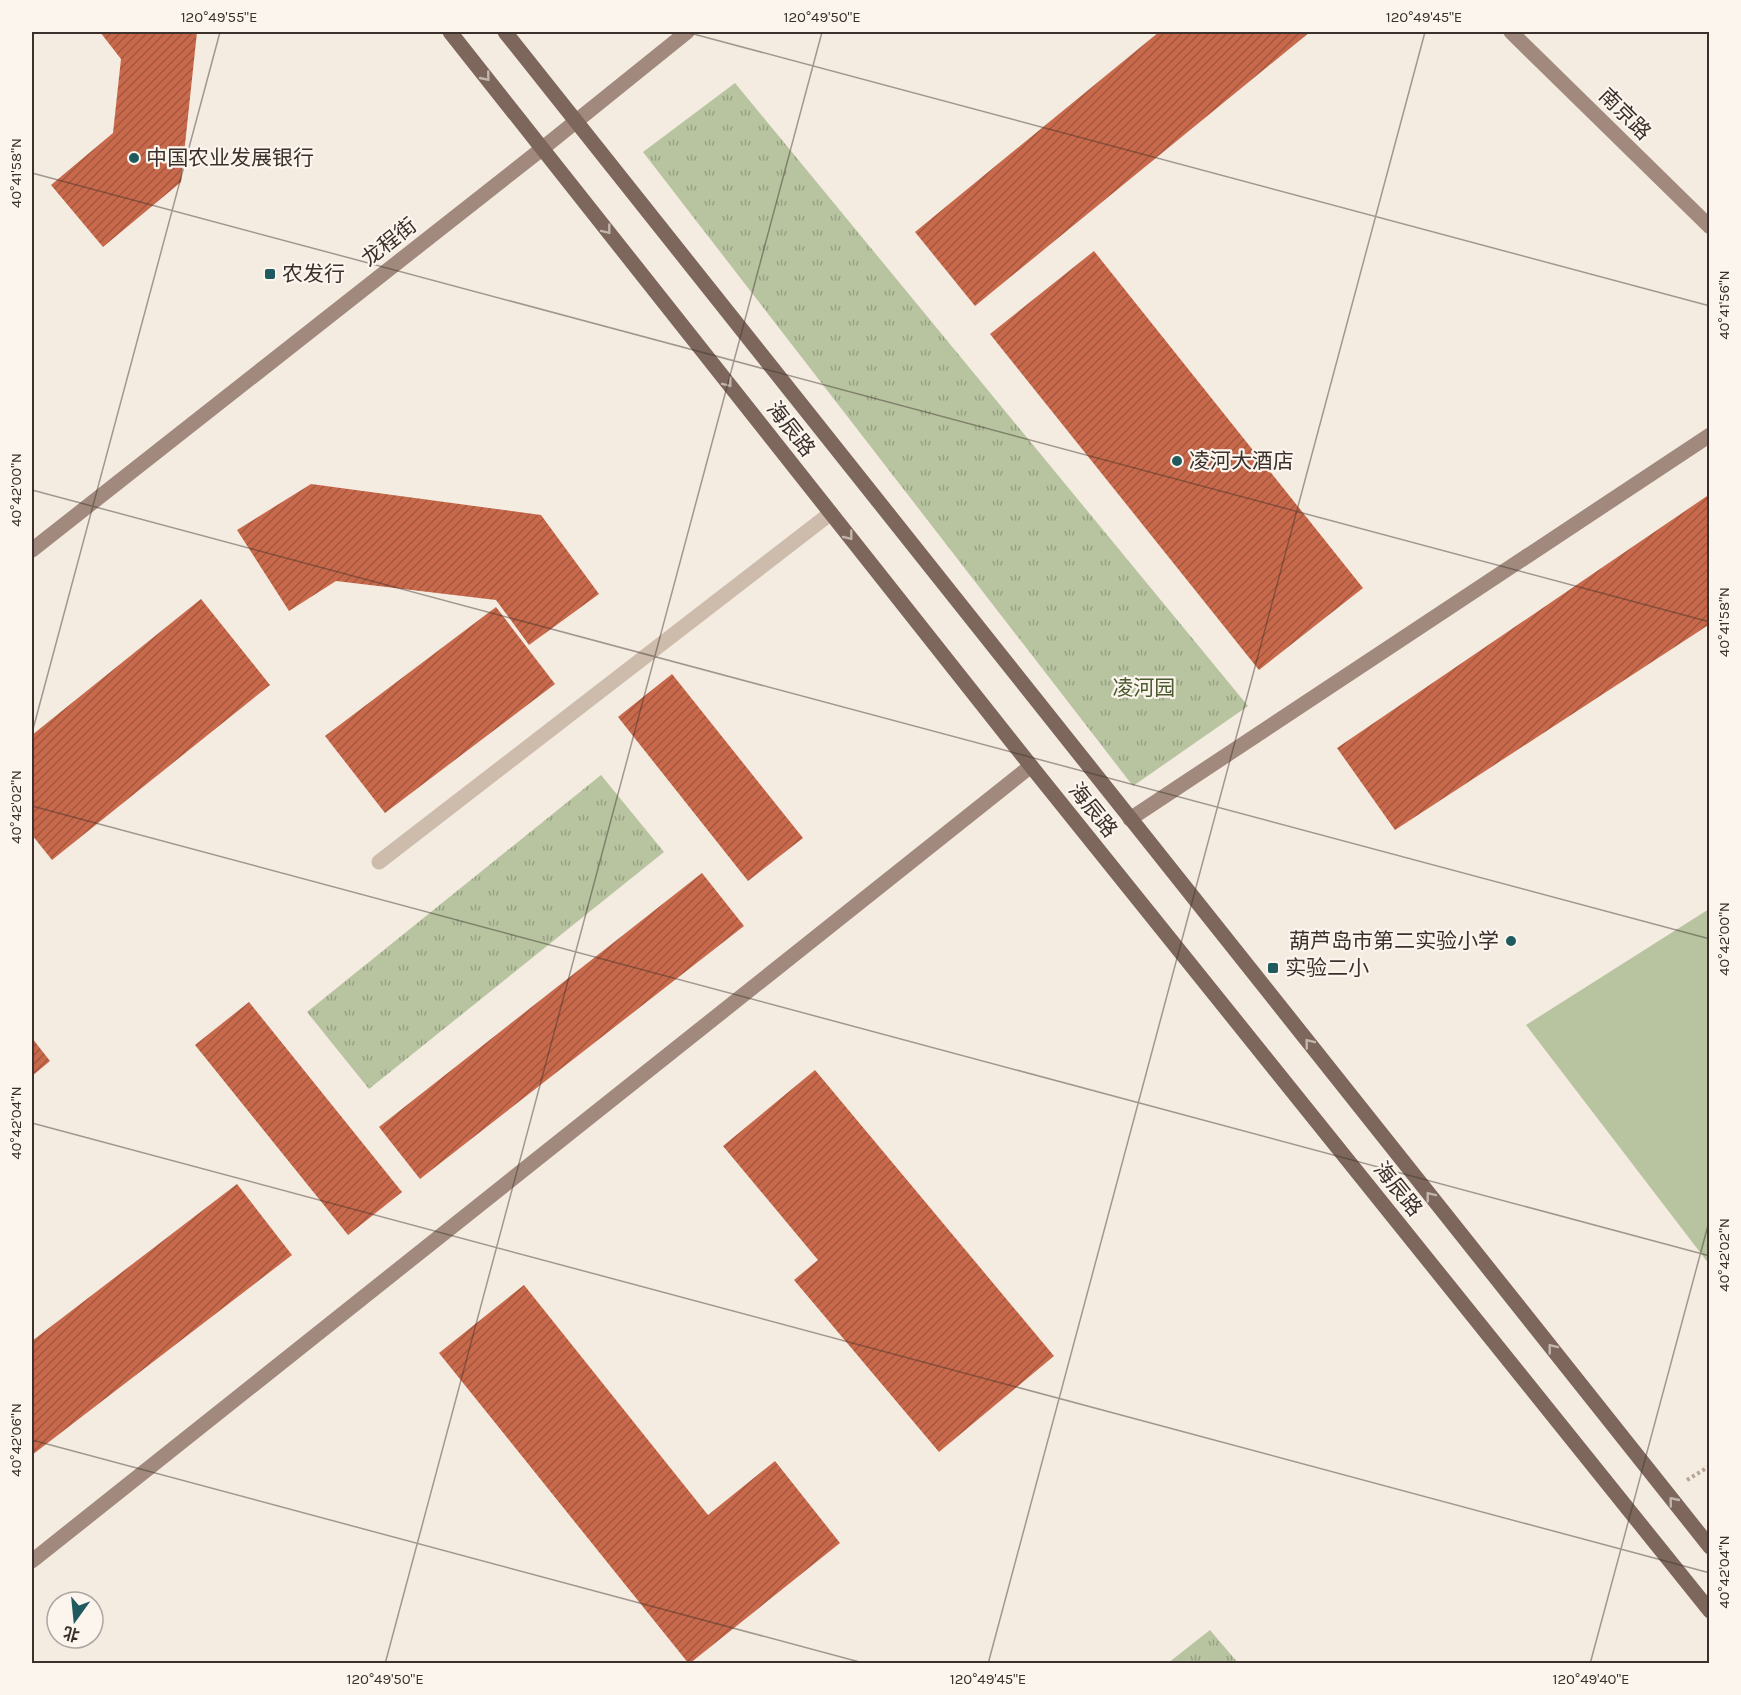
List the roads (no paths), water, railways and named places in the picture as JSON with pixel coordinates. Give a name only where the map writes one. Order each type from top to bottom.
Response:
[{"type":"main road","name":"海辰路","points":[[450,32],[1030,766],[1710,1611]]},
{"type":"main road","name":"海辰路","points":[[506,32],[1710,1547]]},
{"type":"street","name":"龙程街","points":[[32,550],[687,32]]},
{"type":"street","name":"南京路","points":[[1511,32],[1710,227]]},
{"type":"street","points":[[1130,819],[1710,435]]},
{"type":"street","points":[[32,1560],[1030,766]]},
{"type":"lane","points":[[380,862],[831,513]]},
{"type":"place","name":"中国农业发展银行","points":[[134,158]]},
{"type":"place","name":"农发行","points":[[270,274]]},
{"type":"place","name":"凌河大酒店","points":[[1177,461]]},
{"type":"place","name":"葫芦岛市第二实验小学","points":[[1511,941]]},
{"type":"place","name":"实验二小","points":[[1273,968]]},
{"type":"park label","name":"凌河园","points":[[1144,688]]}]
